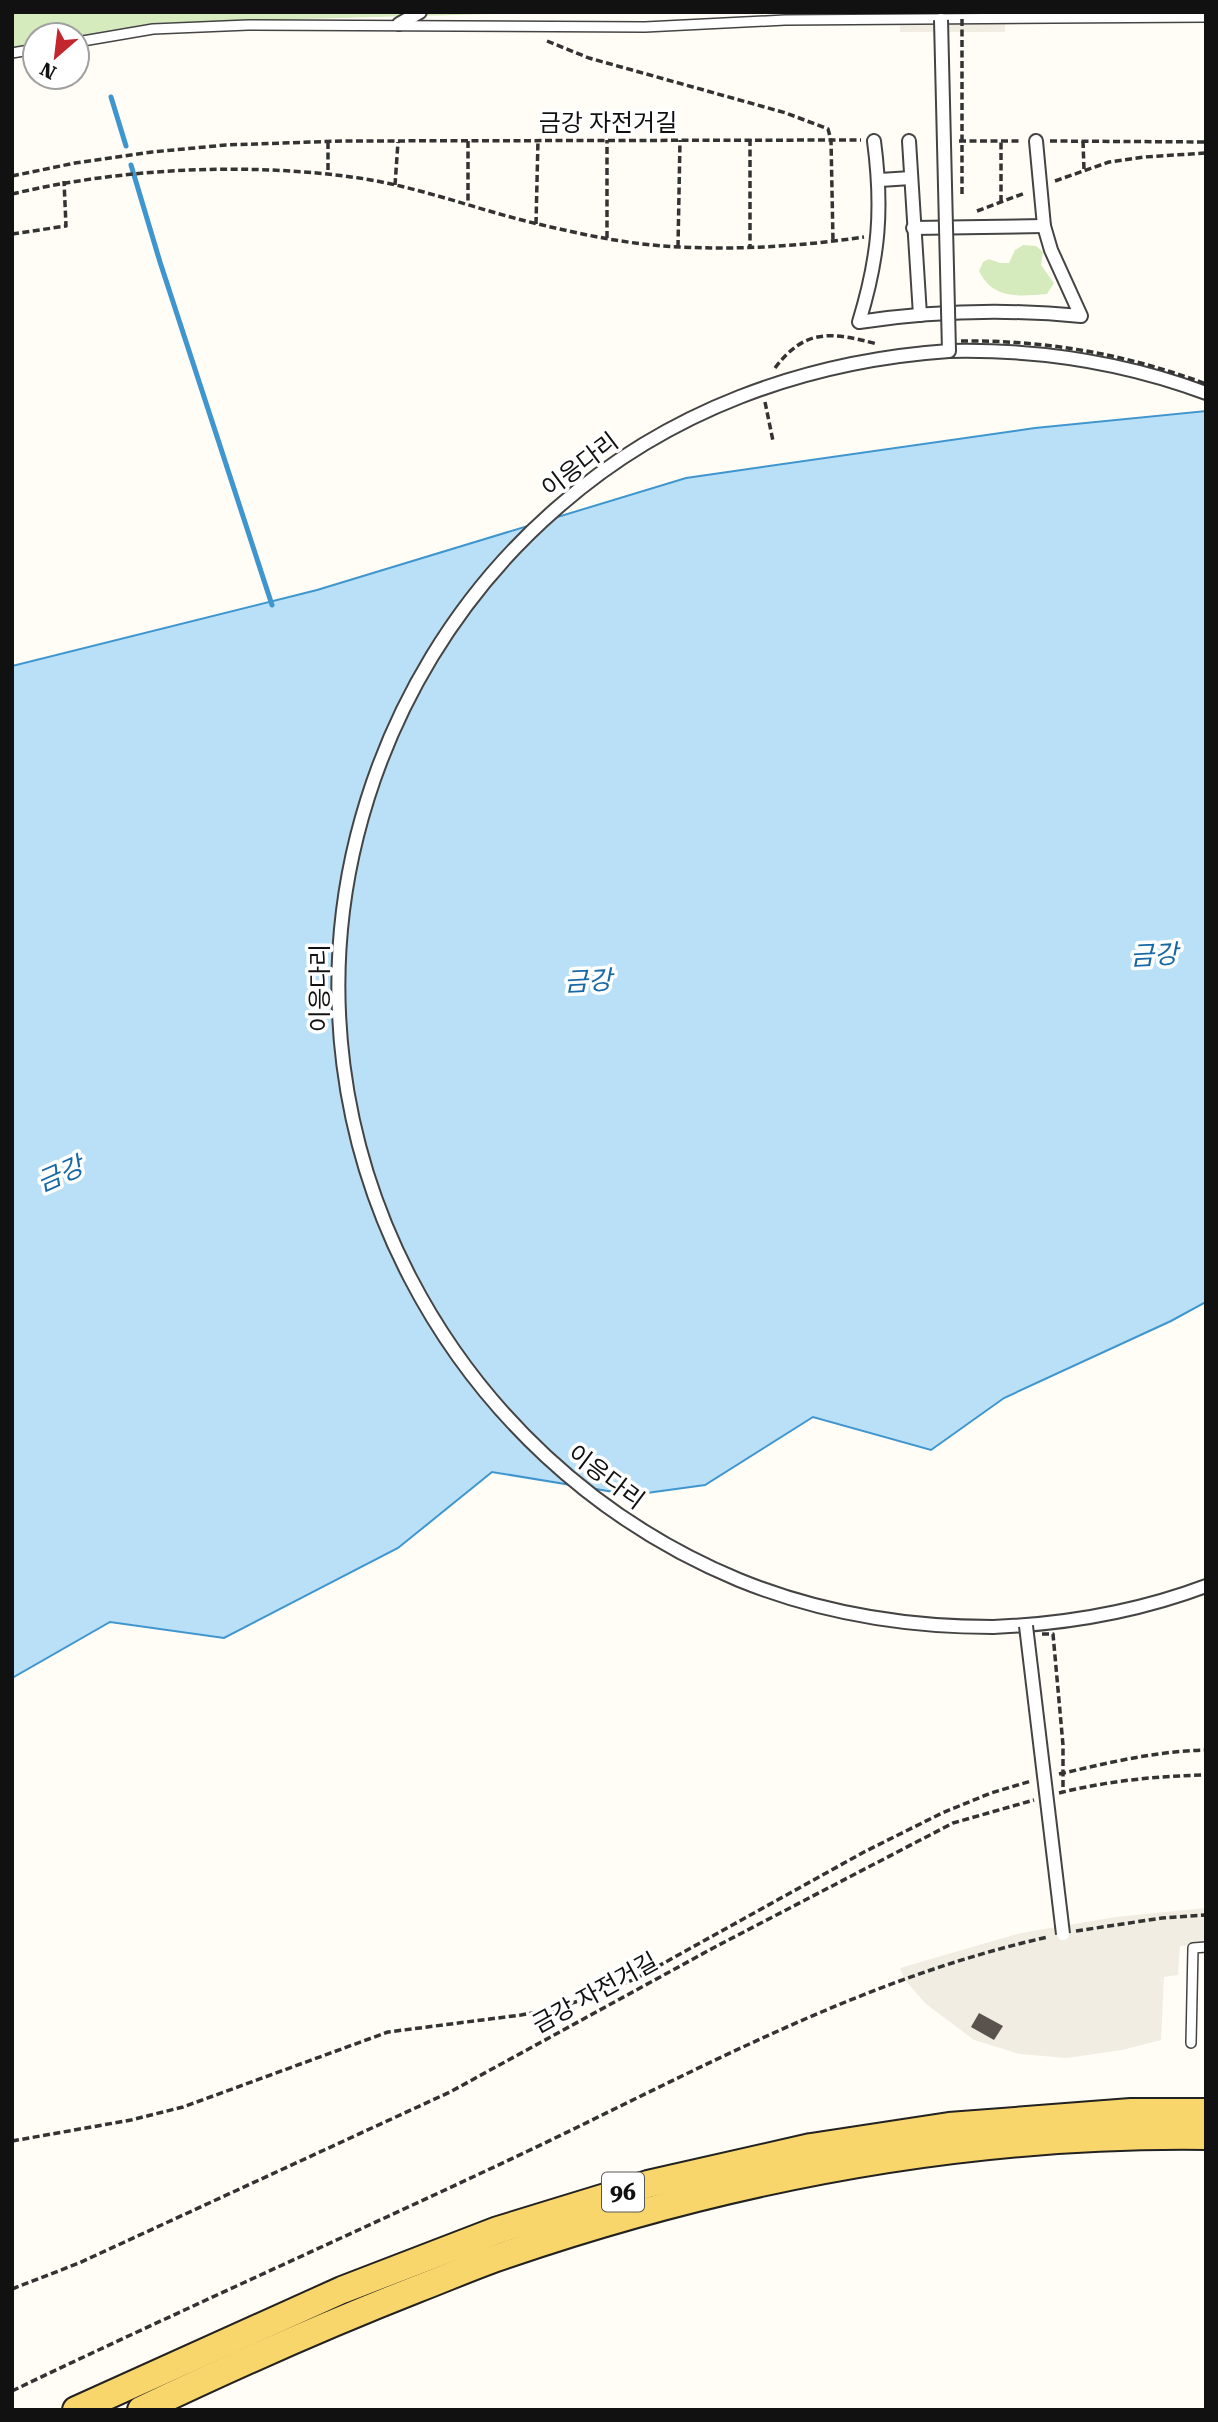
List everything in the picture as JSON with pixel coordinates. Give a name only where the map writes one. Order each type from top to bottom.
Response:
[{"type":"main road","name":"96","points":[[76,2410],[342,2290],[498,2230],[648,2184],[811,2147],[949,2126],[1131,2112],[1206,2112]]},
{"type":"main road","name":"96","points":[[141,2410],[375,2306],[504,2255],[652,2209],[814,2171],[949,2150],[1129,2135],[1206,2136]]},
{"type":"street","points":[[399,24],[419,12]]},
{"type":"street","points":[[941,20],[952,346]]},
{"type":"street","points":[[874,141],[880,180],[879,234],[859,322],[920,315],[1042,312],[1081,316],[1051,250],[1044,226],[1036,141]]},
{"type":"street","points":[[909,141],[920,315]]},
{"type":"street","points":[[880,180],[911,178]]},
{"type":"street","points":[[913,228],[1044,226]]},
{"type":"street","name":"이응다리","points":[[1206,393],[1146,374],[1073,358],[952,346],[822,369],[761,388],[701,413],[645,443],[592,479],[542,520],[498,566],[457,617],[423,670],[394,728],[371,787],[354,849],[343,912],[339,976],[341,1041],[350,1104],[365,1167],[386,1227],[413,1286],[446,1341],[484,1393],[528,1440],[610,1509],[655,1539],[712,1568],[772,1592],[834,1610],[897,1622],[1029,1630],[1124,1611],[1206,1586]]},
{"type":"street","points":[[1029,1630],[1063,1934]]},
{"type":"lane","points":[[91,40],[153,29],[248,25],[645,27],[785,20],[1206,17]]},
{"type":"lane","points":[[1191,2043],[1193,1948],[1206,1947]]},
{"type":"path","points":[[962,19],[962,204]]},
{"type":"path","points":[[527,26],[536,37],[589,58],[810,121],[828,130],[831,140],[833,241]]},
{"type":"path","points":[[750,139],[750,248]]},
{"type":"path","points":[[536,224],[538,140]]},
{"type":"path","name":"금강 자전거길","points":[[12,176],[75,163],[226,145],[538,140],[874,141]]},
{"type":"path","points":[[607,140],[607,239]]},
{"type":"path","points":[[678,247],[680,140]]},
{"type":"path","points":[[396,185],[398,141]]},
{"type":"path","points":[[468,141],[468,204]]},
{"type":"path","points":[[951,141],[1206,142]]},
{"type":"path","points":[[1001,141],[1001,202]]},
{"type":"path","points":[[328,142],[328,175]]},
{"type":"path","points":[[1083,142],[1084,170]]},
{"type":"path","points":[[976,211],[1109,162],[1206,153]]},
{"type":"path","points":[[12,194],[64,181],[233,169],[328,175],[396,185],[536,224],[607,239],[678,247],[750,248],[879,234]]},
{"type":"path","points":[[12,234],[66,226],[64,181]]},
{"type":"path","points":[[963,335],[963,341]]},
{"type":"path","points":[[952,346],[963,341],[1027,343],[1080,349],[1132,360],[1206,384]]},
{"type":"path","points":[[873,349],[885,347]]},
{"type":"path","points":[[1029,1630],[1053,1634]]},
{"type":"path","points":[[1055,1774],[1172,1750],[1206,1750]]},
{"type":"path","points":[[1051,1796],[1089,1786],[1158,1776],[1206,1775]]},
{"type":"path","points":[[12,2141],[131,2120],[183,2107],[388,2032],[521,2015],[585,1999],[635,1979],[864,1852],[942,1813],[991,1793],[1036,1779]]},
{"type":"path","name":"금강 자전거길","points":[[12,2289],[79,2263],[450,2092],[727,1940],[953,1823],[1038,1799]]},
{"type":"path","points":[[12,2391],[449,2189],[793,2023],[937,1966],[1006,1947],[1063,1934],[1162,1918],[1206,1915]]},
{"type":"green space","points":[[12,12],[568,12],[154,23],[91,35],[91,21],[21,21],[21,49],[12,51]]},
{"type":"green space","points":[[1023,245],[1036,246],[1043,252],[1041,265],[1054,283],[1047,294],[1017,295],[999,292],[979,271],[983,262],[989,259],[1009,263],[1015,250]]},
{"type":"shaded area","points":[[900,12],[1005,12],[1005,32],[900,32]]},
{"type":"shaded area","points":[[1206,1908],[1206,1945],[1180,1946],[1178,1975],[1164,1977],[1161,2040],[1122,2050],[1067,2058],[1020,2054],[974,2040],[926,2004],[904,1979],[900,1968],[1021,1933],[1116,1917]]},
{"type":"water","name":"금강","points":[[1206,411],[1206,1302],[1171,1321],[1004,1398],[931,1450],[813,1417],[705,1485],[632,1495],[492,1472],[398,1548],[224,1638],[110,1622],[12,1678],[12,666],[317,590],[686,478],[1035,428]]},
{"type":"building","points":[[979,2013],[1003,2026],[994,2040],[971,2027]]},
{"type":"waterway","points":[[111,97],[126,146]]},
{"type":"waterway","points":[[131,165],[272,605]]}]
